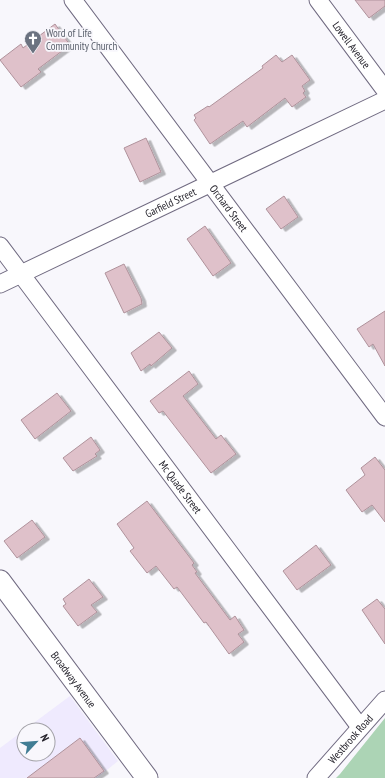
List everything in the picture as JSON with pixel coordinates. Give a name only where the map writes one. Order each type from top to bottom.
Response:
[{"type":"street","name":"Orchard Street","points":[[73,0],[385,417]]},
{"type":"street","name":"Lowell Avenue","points":[[318,0],[385,90]]},
{"type":"street","name":"Garfield Street","points":[[0,284],[385,100]]},
{"type":"street","name":"Mc Quade Street","points":[[0,246],[360,727]]},
{"type":"street","name":"Broadway Avenue","points":[[0,581],[147,778]]},
{"type":"street","name":"Westbrook Road","points":[[316,778],[385,700]]},
{"type":"shaded area","points":[[70,696],[118,761],[97,778],[0,778],[0,748],[16,736],[16,762],[56,762],[56,722],[35,722]]},
{"type":"green space","points":[[385,718],[385,778],[336,778],[340,774]]},
{"type":"building","points":[[355,0],[385,0],[385,6],[369,18]]},
{"type":"building","name":"Word of Life Community Church","points":[[55,24],[70,45],[38,69],[41,72],[21,87],[0,60],[21,44],[23,48]]},
{"type":"building","points":[[276,55],[282,62],[292,55],[310,80],[302,86],[305,91],[303,93],[306,97],[292,107],[285,98],[247,127],[243,121],[210,144],[194,120],[196,118],[194,115],[208,106],[209,107],[263,68],[262,66]]},
{"type":"building","points":[[146,138],[161,172],[140,182],[124,148]]},
{"type":"building","points":[[284,196],[298,217],[281,229],[266,209]]},
{"type":"building","points":[[205,226],[231,263],[213,276],[187,239]]},
{"type":"building","points":[[124,264],[141,298],[142,304],[124,313],[105,273]]},
{"type":"building","points":[[385,311],[385,366],[373,344],[369,347],[357,329]]},
{"type":"building","points":[[159,332],[172,348],[151,366],[150,364],[141,371],[131,353]]},
{"type":"building","points":[[189,371],[198,384],[183,396],[216,439],[221,435],[236,454],[211,473],[163,411],[159,413],[150,401]]},
{"type":"building","points":[[57,393],[71,411],[35,439],[21,420]]},
{"type":"building","points":[[91,437],[100,450],[95,454],[97,456],[73,471],[63,458]]},
{"type":"building","points":[[375,457],[385,470],[385,522],[372,505],[362,512],[346,490],[365,475],[361,468]]},
{"type":"building","points":[[147,501],[194,563],[192,565],[197,572],[195,573],[230,620],[235,616],[244,630],[238,634],[244,642],[229,654],[206,622],[204,623],[177,587],[174,589],[156,566],[147,573],[130,551],[134,548],[117,524]]},
{"type":"building","points":[[32,520],[45,537],[17,558],[4,541]]},
{"type":"building","points":[[316,545],[331,565],[297,590],[283,571]]},
{"type":"building","points":[[89,579],[103,597],[91,605],[97,612],[78,626],[63,606],[66,604],[63,599]]},
{"type":"building","points":[[377,599],[385,609],[385,644],[362,610]]},
{"type":"building","points":[[80,738],[104,771],[94,778],[27,778],[48,762],[56,762],[56,756]]},
{"type":"place","name":"Word of Life Community Church","points":[[33,54]]}]
